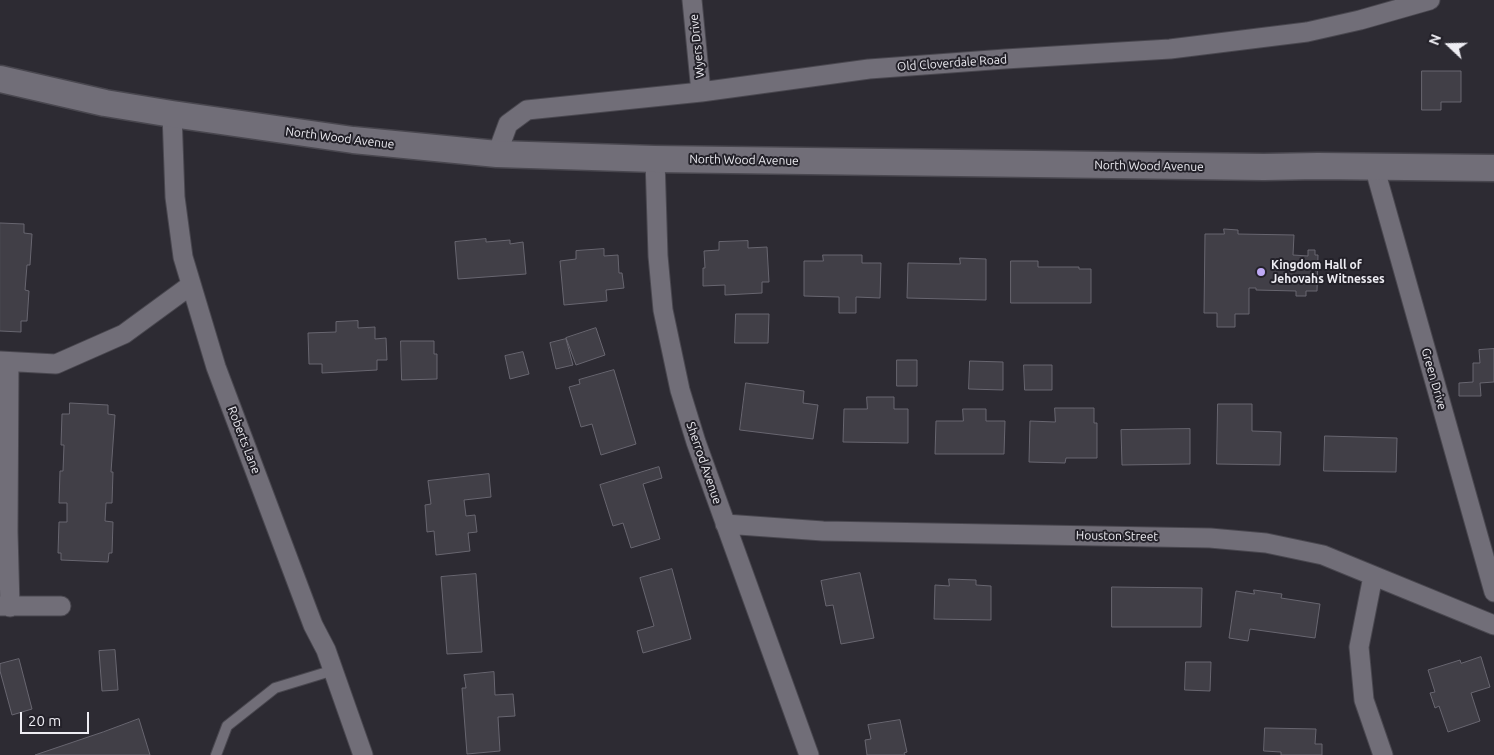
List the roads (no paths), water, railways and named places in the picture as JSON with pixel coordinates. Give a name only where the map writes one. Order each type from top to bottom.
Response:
[{"type":"main road","name":"North Wood Avenue","points":[[0,79],[96,101],[172,114],[353,140],[497,154],[655,159],[1494,168]]},
{"type":"street","name":"Wyers Drive","points":[[692,0],[701,92]]},
{"type":"street","name":"Old Cloverdale Road","points":[[497,154],[508,124],[528,110],[701,92],[869,70],[1005,59],[1170,49],[1306,32],[1430,0]]},
{"type":"street","name":"Roberts Lane","points":[[172,114],[175,198],[183,257],[191,285],[216,367],[313,625],[334,670],[364,755]]},
{"type":"street","name":"Sherrod Avenue","points":[[655,159],[658,256],[663,310],[680,390],[696,442],[809,755]]},
{"type":"street","name":"Green Drive","points":[[1374,166],[1494,592]]},
{"type":"street","points":[[60,606],[5,606],[8,532],[4,361],[56,364],[124,334],[191,285]]},
{"type":"street","name":"Houston Street","points":[[726,524],[823,531],[1229,540],[1266,543],[1323,555],[1494,625]]},
{"type":"street","points":[[1373,576],[1359,647],[1364,700],[1383,755]]},
{"type":"lane","points":[[216,755],[227,726],[275,688],[334,670]]},
{"type":"place","name":"Kingdom Hall of Jehovahs Witnesses","points":[[1261,272]]}]
